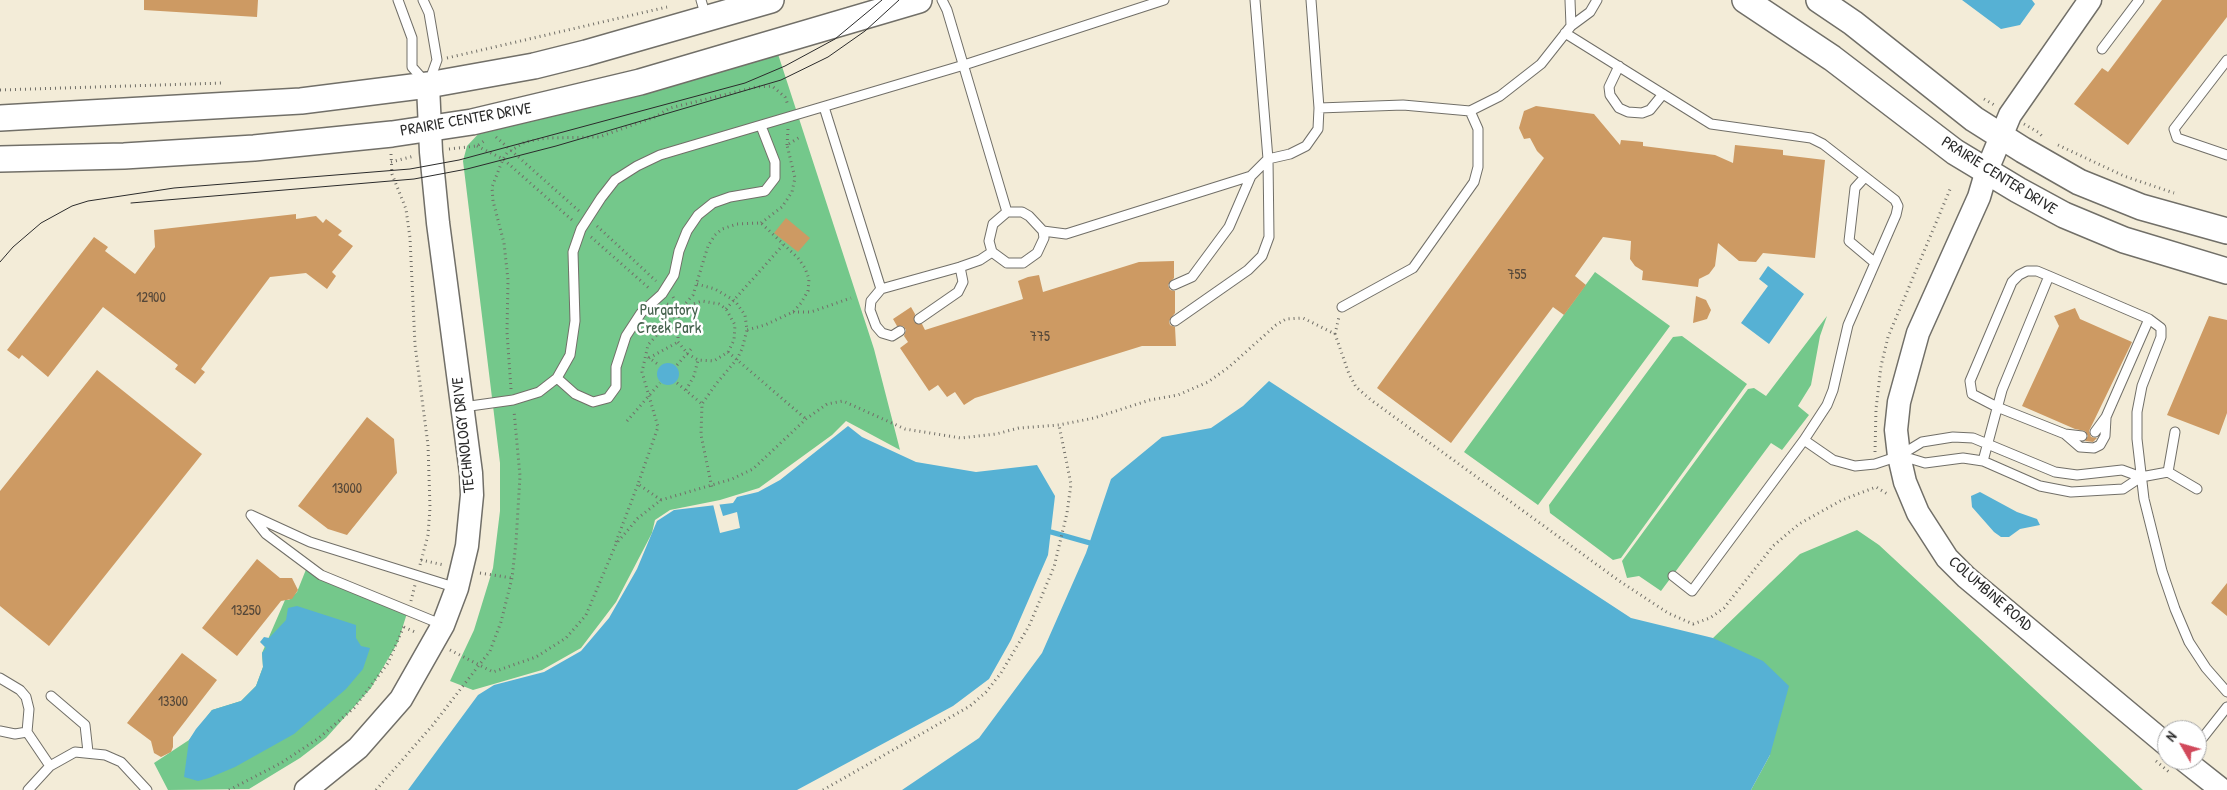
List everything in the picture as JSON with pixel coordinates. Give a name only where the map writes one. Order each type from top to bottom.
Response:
[{"type":"main road","points":[[0,118],[292,102],[428,85],[543,64],[704,10],[771,0]]},
{"type":"main road","name":"PRAIRIE CENTER DRIVE","points":[[0,160],[124,156],[254,148],[472,122],[640,82],[919,0]]},
{"type":"main road","name":"PRAIRIE CENTER DRIVE","points":[[1745,0],[1832,58],[1955,152],[2018,190],[2064,215],[2124,240],[2227,271]]},
{"type":"main road","name":"PRAIRIE CENTER DRIVE","points":[[1819,0],[2005,126],[2079,182],[2141,206],[2227,231]]},
{"type":"street","name":"COLUMBINE ROAD","points":[[2090,0],[2005,126],[1987,170],[1979,197],[1918,333],[1907,367],[1899,402],[1896,430],[1905,482],[1918,513],[1947,558],[2157,749]]},
{"type":"street","name":"TECHNOLOGY DRIVE","points":[[306,790],[358,748],[400,699],[443,625],[458,588],[467,546],[472,495],[438,223],[429,128],[428,85]]},
{"type":"street","points":[[2182,770],[2222,790]]},
{"type":"lane","points":[[398,0],[412,38],[412,67],[428,85],[438,60],[429,13],[423,0]]},
{"type":"lane","points":[[942,0],[964,65],[1008,212]]},
{"type":"lane","points":[[462,407],[513,400],[539,392],[557,378],[570,355],[575,321],[573,252],[581,228],[601,198],[616,180],[637,166],[660,156],[964,65],[1164,0]]},
{"type":"lane","points":[[1175,321],[1248,270],[1262,256],[1269,237],[1268,159],[1255,0]]},
{"type":"lane","points":[[1174,285],[1192,277],[1229,227],[1251,176],[1268,159],[1290,154],[1306,146],[1318,129],[1319,108],[1311,0]]},
{"type":"lane","points":[[1568,29],[1570,0]]},
{"type":"lane","points":[[1319,108],[1403,105],[1470,111],[1500,96],[1541,64],[1568,29],[1590,12],[1597,0]]},
{"type":"lane","points":[[2102,49],[2139,0]]},
{"type":"lane","points":[[1568,29],[1619,66],[1711,124],[1811,138],[1823,144],[1895,200],[1898,206],[1896,215],[1848,325],[1833,390],[1827,405],[1804,440],[1692,590],[1673,576]]},
{"type":"lane","points":[[2227,60],[2174,129],[2177,138],[2227,155]]},
{"type":"lane","points":[[1619,66],[1609,87],[1610,96],[1619,108],[1628,112],[1642,113],[1650,110],[1663,94]]},
{"type":"lane","points":[[824,107],[881,289]]},
{"type":"lane","points":[[1342,307],[1413,268],[1474,182],[1478,167],[1478,129],[1470,111]]},
{"type":"lane","points":[[557,378],[575,394],[593,402],[608,398],[616,387],[616,367],[626,336],[641,313],[662,294],[674,274],[682,244],[698,215],[713,203],[730,197],[765,191],[775,178],[775,162],[761,126]]},
{"type":"lane","points":[[1043,231],[1066,234],[1251,176]]},
{"type":"lane","points":[[1865,177],[1855,188],[1849,241],[1874,262]]},
{"type":"lane","points":[[1008,212],[1022,212],[1029,216],[1043,231],[1044,238],[1037,253],[1022,263],[1007,263],[992,252],[989,241],[993,224],[1008,212]]},
{"type":"lane","points":[[900,331],[892,336],[882,333],[876,326],[870,310],[872,301],[881,289],[960,267],[980,260],[992,252]]},
{"type":"lane","points":[[919,319],[958,292],[963,282],[960,267]]},
{"type":"lane","points":[[2082,436],[2065,434],[1997,407],[1972,394],[1970,381],[2012,282],[2019,275],[2027,271],[2037,271],[2149,319],[2158,325],[2162,332],[2142,386],[2138,404],[2137,439],[2141,477],[2153,538],[2175,609],[2189,642],[2206,668],[2227,692]]},
{"type":"lane","points":[[1983,460],[2002,390],[2049,276]]},
{"type":"lane","points":[[2095,432],[2106,416],[2149,319]]},
{"type":"lane","points":[[2065,434],[2080,448],[2087,449],[2100,445],[2105,436],[2106,416]]},
{"type":"lane","points":[[2168,472],[2174,432]]},
{"type":"lane","points":[[1804,440],[1833,460],[1855,466],[1875,464],[1899,456],[1922,442],[1953,437],[1972,438],[2055,472],[2077,475],[2122,470],[2141,477]]},
{"type":"lane","points":[[1899,456],[1925,463],[1950,459],[1983,460],[2040,486],[2071,492],[2123,488],[2141,477],[2168,472],[2197,489]]},
{"type":"lane","points":[[443,625],[336,583],[307,567],[266,534],[251,515],[310,542],[458,588]]},
{"type":"lane","points":[[0,678],[20,690],[26,697],[29,709],[27,732],[50,766]]},
{"type":"lane","points":[[51,696],[86,725],[88,752]]},
{"type":"lane","points":[[2207,732],[2227,707]]},
{"type":"lane","points":[[0,731],[15,734],[27,732]]},
{"type":"lane","points":[[28,790],[50,766],[75,752],[88,752],[105,755],[121,762],[147,790]]},
{"type":"path","points":[[456,56],[669,6]]},
{"type":"path","points":[[0,90],[231,83]]},
{"type":"path","points":[[503,159],[511,150],[525,142],[546,138],[599,137],[655,117],[670,108],[756,87],[772,86],[785,97],[788,107]]},
{"type":"path","points":[[1981,98],[2005,126],[2038,132],[2044,138]]},
{"type":"path","points":[[787,145],[788,131]]},
{"type":"path","points":[[574,222],[503,159],[477,146],[491,136],[511,150],[579,211]]},
{"type":"path","points":[[2052,142],[2124,176],[2179,195]]},
{"type":"path","points":[[229,790],[281,763],[319,738],[354,708],[388,663],[398,642],[428,535],[430,508],[428,445],[415,345],[410,238],[406,209],[392,174],[391,162]]},
{"type":"path","points":[[460,655],[493,672],[536,657],[566,638],[586,614],[616,544],[658,427],[642,372],[647,357],[648,345],[693,295],[708,246],[722,229],[737,224],[762,223],[806,268],[809,280],[808,291],[801,303],[792,312],[765,325],[747,330]]},
{"type":"path","points":[[596,226],[659,283]]},
{"type":"path","points":[[591,237],[652,292]]},
{"type":"path","points":[[726,309],[783,245]]},
{"type":"path","points":[[697,284],[716,289],[735,301],[745,314],[747,330],[737,359],[702,404],[701,434],[712,486]]},
{"type":"path","points":[[665,303],[680,310],[702,301],[719,304],[726,309],[735,325],[734,340],[728,352],[714,361],[698,360],[688,354],[678,342],[680,310],[672,294]]},
{"type":"path","points":[[792,312],[811,312],[851,298]]},
{"type":"path","points":[[1342,307],[1335,334],[1349,374],[1356,387],[1371,400],[1618,580],[1668,613],[1693,624],[1710,618],[1724,608],[1774,546],[1799,524],[1842,500],[1876,487],[1889,495],[1893,504]]},
{"type":"path","points":[[616,544],[638,518],[661,500],[712,486],[753,469],[806,419],[827,404],[843,401],[905,429],[938,436],[961,438],[996,434],[1019,428],[1059,425],[1094,418],[1150,400],[1178,396],[1208,382],[1229,367],[1276,325],[1286,319],[1303,318],[1335,334]]},
{"type":"path","points":[[647,357],[678,342]]},
{"type":"path","points":[[677,365],[692,348]]},
{"type":"path","points":[[728,352],[806,419]]},
{"type":"path","points":[[647,357],[659,365]]},
{"type":"path","points":[[686,390],[694,376],[698,360]]},
{"type":"path","points":[[627,421],[660,383]]},
{"type":"path","points":[[677,383],[702,404]]},
{"type":"path","points":[[823,790],[970,706],[986,692],[1001,673],[1029,626],[1054,567],[1068,513],[1071,484],[1059,425]]},
{"type":"path","points":[[638,484],[661,500]]},
{"type":"path","points":[[487,574],[512,578]]},
{"type":"path","points":[[376,790],[432,726],[479,664]]},
{"type":"green space","name":"Purgatory Creek Park","points":[[777,51],[874,349],[900,450],[846,421],[832,435],[759,488],[720,500],[670,510],[655,520],[652,533],[616,602],[581,648],[542,670],[473,690],[450,681],[474,630],[493,568],[500,511],[500,463],[463,161],[467,146],[482,130]]},
{"type":"green space","points":[[1595,272],[1670,326],[1538,505],[1464,452]]},
{"type":"green space","points":[[1827,316],[1820,336],[1811,385],[1798,406],[1809,415],[1782,450],[1771,443],[1661,591],[1639,576],[1627,578],[1622,561],[1748,389],[1754,388],[1766,396]]},
{"type":"green space","points":[[1682,336],[1747,384],[1621,558],[1613,560],[1550,513],[1549,505],[1673,337]]},
{"type":"green space","points":[[1857,530],[1879,545],[2143,790],[1751,790],[1770,755],[1713,638],[1800,554]]},
{"type":"green space","points":[[307,567],[408,610],[398,642],[371,688],[326,738],[300,758],[249,789],[168,790],[154,763],[189,740],[212,710],[241,701],[256,686],[263,667],[262,653],[285,600],[289,600],[297,592]]},
{"type":"water","points":[[1962,0],[2032,0],[2035,4],[2020,25],[2001,29]]},
{"type":"water","points":[[1768,266],[1804,294],[1769,344],[1741,323],[1768,286],[1759,279]]},
{"type":"water","points":[[668,363],[676,366],[679,374],[676,382],[668,385],[660,382],[657,374],[660,366]]},
{"type":"water","points":[[1269,381],[1631,618],[1713,638],[1763,661],[1789,686],[1770,755],[1751,790],[902,790],[979,738],[1042,653],[1086,553],[1111,479],[1162,437],[1211,428],[1243,406]]},
{"type":"water","points":[[848,426],[862,437],[916,462],[976,472],[1037,465],[1055,496],[1048,555],[1011,640],[989,679],[953,706],[797,790],[408,790],[478,695],[494,685],[544,672],[581,651],[609,618],[637,569],[657,521],[674,510],[733,503],[737,497],[758,492],[780,480]]},
{"type":"water","points":[[1980,492],[2017,512],[2037,519],[2040,525],[2020,529],[2009,537],[2001,537],[1994,532],[1972,507],[1971,496]]},
{"type":"water","points":[[297,606],[356,625],[356,638],[361,646],[370,648],[363,669],[346,689],[294,734],[235,767],[209,778],[198,781],[184,777],[189,740],[196,729],[212,710],[241,701],[256,686],[263,667],[262,653],[266,648],[260,642],[264,637],[269,638],[286,620],[288,608]]},
{"type":"pier","points":[[719,503],[723,516],[737,512],[740,528],[720,533],[713,504]]},
{"type":"building","points":[[144,0],[258,0],[257,17],[144,10]]},
{"type":"building","points":[[2162,0],[2227,0],[2227,17],[2128,145],[2074,104],[2102,68],[2108,72]]},
{"type":"building","points":[[1536,106],[1594,114],[1620,145],[1621,140],[1643,142],[1643,146],[1715,155],[1733,163],[1735,145],[1783,150],[1783,155],[1825,160],[1815,258],[1763,253],[1756,262],[1739,261],[1718,243],[1715,266],[1709,274],[1699,279],[1698,287],[1642,280],[1643,271],[1635,266],[1630,259],[1631,241],[1603,237],[1575,276],[1586,285],[1564,315],[1553,307],[1451,443],[1377,388],[1544,158],[1537,151],[1530,138],[1524,139],[1519,128],[1524,111]]},
{"type":"building","points":[[296,214],[296,219],[316,216],[323,223],[326,219],[342,231],[338,235],[353,246],[332,272],[336,276],[327,289],[306,273],[270,277],[201,369],[205,372],[195,384],[175,369],[178,365],[103,307],[48,377],[22,355],[19,359],[7,350],[94,237],[108,247],[105,251],[135,274],[155,247],[154,230]]},
{"type":"building","points":[[786,218],[810,238],[798,252],[774,233]]},
{"type":"building","points":[[1174,261],[1174,278],[1168,285],[1170,290],[1175,291],[1175,313],[1169,321],[1170,325],[1175,327],[1176,346],[1142,346],[975,398],[964,405],[955,392],[947,397],[938,385],[929,391],[900,348],[908,342],[904,336],[906,330],[903,326],[897,326],[893,319],[911,307],[915,314],[914,322],[922,324],[925,330],[1023,299],[1018,281],[1028,277],[1039,275],[1043,292],[1139,262]]},
{"type":"building","points":[[1696,296],[1706,300],[1711,310],[1707,319],[1693,323]]},
{"type":"building","points":[[2075,308],[2080,319],[2132,342],[2089,431],[2091,437],[2097,438],[2093,442],[2085,441],[2088,436],[2085,431],[2075,429],[2022,406],[2059,326],[2054,316]]},
{"type":"building","points":[[2209,316],[2227,320],[2227,413],[2219,435],[2167,415]]},
{"type":"building","points":[[97,370],[202,454],[49,646],[0,606],[0,491]]},
{"type":"building","points":[[367,417],[394,439],[397,473],[347,535],[328,529],[298,506]]},
{"type":"building","points":[[257,559],[280,578],[292,578],[298,590],[292,599],[281,601],[237,656],[202,628]]},
{"type":"building","points":[[2227,583],[2227,616],[2211,603]]},
{"type":"building","points":[[182,653],[217,680],[173,737],[171,752],[161,757],[154,753],[151,741],[127,723]]},
{"type":"waterway","points":[[1051,532],[1090,543]]},
{"type":"tram line","points":[[0,262],[13,247],[41,223],[72,206],[88,201],[174,188],[410,169],[459,160],[745,83],[785,66],[835,39],[882,0]]},
{"type":"tram line","points":[[131,203],[414,179],[467,169],[556,146],[781,80],[828,57],[865,31],[899,0]]}]
